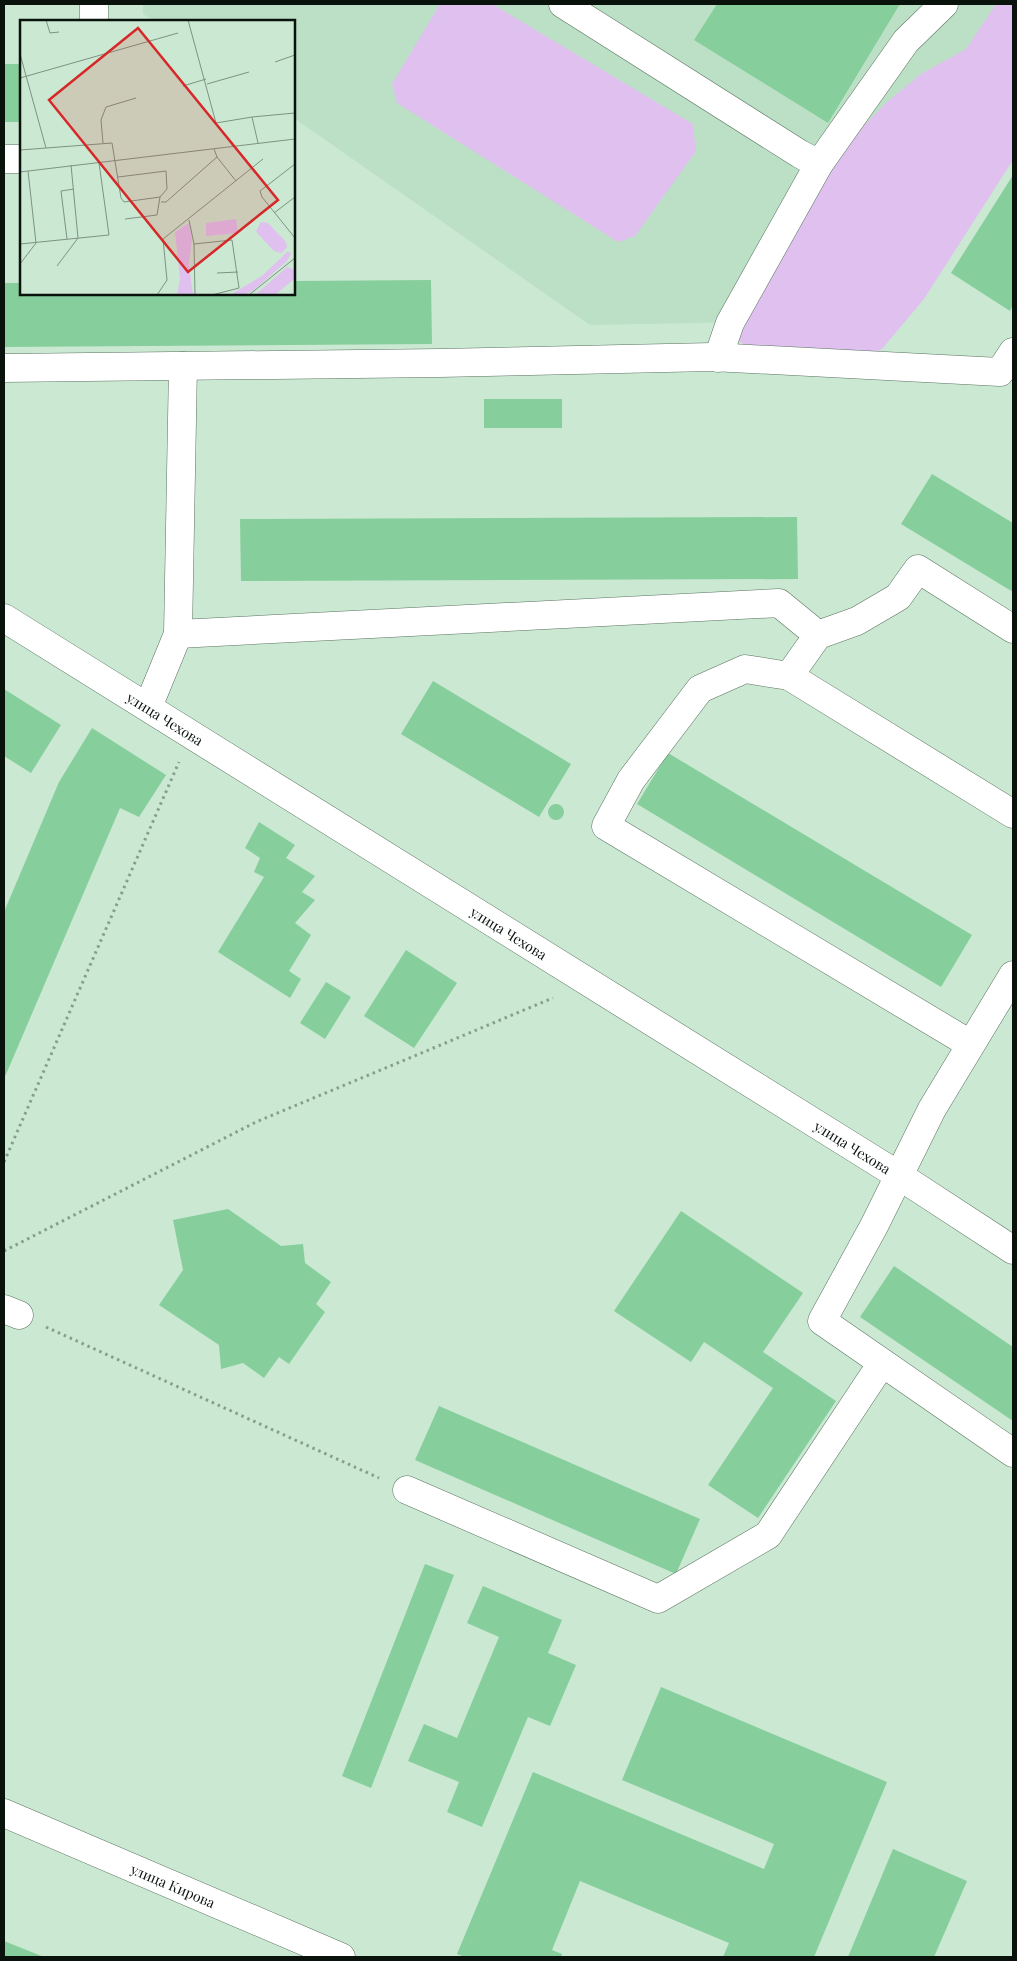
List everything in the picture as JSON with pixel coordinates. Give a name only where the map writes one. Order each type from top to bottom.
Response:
[{"type":"main road","points":[[94,4],[94,20]]},
{"type":"main road","points":[[563,4],[800,154],[819,164]]},
{"type":"main road","points":[[718,358],[730,323],[819,164],[906,41],[944,4]]},
{"type":"main road","points":[[4,159],[20,159]]},
{"type":"main road","points":[[4,368],[718,358],[1000,372],[1013,352]]},
{"type":"main road","points":[[148,707],[178,634],[183,366]]},
{"type":"main road","points":[[790,676],[818,635],[857,621],[898,597],[918,569],[1013,628]]},
{"type":"main road","points":[[178,634],[779,603],[818,635]]},
{"type":"main road","name":"улица Чехова","points":[[4,618],[898,1175],[1013,1250]]},
{"type":"main road","points":[[970,1044],[606,826],[631,780],[700,689],[745,669],[790,676],[1013,814]]},
{"type":"main road","points":[[1013,975],[932,1109],[874,1226],[822,1321],[1013,1453]]},
{"type":"main road","points":[[407,1490],[658,1599],[768,1534],[882,1363]]},
{"type":"main road","name":"улица Кирова","points":[[4,1813],[341,1957]]},
{"type":"path","points":[[4,1162],[180,762]]},
{"type":"path","points":[[4,1251],[256,1122],[553,998]]},
{"type":"path","points":[[11,1312],[407,1490]]},
{"type":"shaded area","points":[[143,4],[1012,4],[810,321],[590,325],[295,119],[295,20],[152,20],[143,14]]},
{"type":"shaded area","points":[[440,4],[492,4],[693,124],[696,151],[635,236],[618,242],[397,103],[392,84]]},
{"type":"shaded area","points":[[996,4],[1013,4],[1013,160],[924,299],[882,349],[869,356],[751,348],[740,342],[735,333],[804,209],[850,140],[887,102],[921,74],[966,49]]},
{"type":"building","points":[[717,4],[900,4],[828,123],[694,40]]},
{"type":"building","points":[[4,64],[20,64],[20,122],[4,122]]},
{"type":"building","points":[[1013,175],[1013,305],[1010,311],[951,273]]},
{"type":"building","points":[[431,280],[432,344],[4,347],[4,283],[20,283],[20,295],[295,295],[295,281]]},
{"type":"building","points":[[484,399],[562,399],[562,428],[484,428]]},
{"type":"building","points":[[932,474],[1013,523],[1013,592],[901,524]]},
{"type":"building","points":[[797,517],[798,579],[241,581],[240,519]]},
{"type":"building","points":[[433,681],[571,764],[539,817],[401,734]]},
{"type":"building","points":[[4,689],[61,725],[31,773],[4,756]]},
{"type":"building","points":[[92,728],[166,775],[139,817],[120,808],[4,1079],[4,912],[59,782]]},
{"type":"building","points":[[668,753],[972,935],[941,987],[637,804]]},
{"type":"building","points":[[556,804],[562,806],[564,812],[562,818],[556,820],[550,818],[548,812],[550,806]]},
{"type":"building","points":[[259,822],[295,845],[286,858],[315,876],[302,892],[315,900],[295,923],[311,935],[289,971],[301,979],[290,998],[218,952],[264,877],[254,872],[260,858],[245,848]]},
{"type":"building","points":[[406,950],[457,983],[414,1048],[364,1016]]},
{"type":"building","points":[[326,982],[351,997],[325,1039],[300,1023]]},
{"type":"building","points":[[228,1209],[281,1246],[303,1244],[305,1263],[331,1282],[316,1304],[325,1312],[289,1364],[279,1357],[264,1378],[243,1363],[221,1369],[219,1345],[159,1305],[183,1270],[173,1220]]},
{"type":"building","points":[[681,1211],[803,1293],[763,1352],[836,1401],[758,1518],[708,1485],[773,1388],[704,1342],[691,1362],[614,1311]]},
{"type":"building","points":[[894,1266],[1013,1347],[1013,1421],[860,1317]]},
{"type":"building","points":[[439,1406],[700,1519],[676,1574],[415,1460]]},
{"type":"building","points":[[425,1564],[454,1575],[371,1788],[342,1776]]},
{"type":"building","points":[[483,1586],[562,1620],[548,1653],[576,1665],[550,1726],[528,1717],[482,1827],[447,1812],[459,1782],[408,1761],[424,1724],[457,1738],[499,1637],[467,1623]]},
{"type":"building","points":[[661,1687],[887,1782],[814,1957],[723,1957],[729,1943],[580,1881],[552,1950],[562,1954],[561,1957],[465,1957],[457,1954],[533,1772],[764,1869],[774,1844],[622,1780]]},
{"type":"building","points":[[893,1849],[967,1881],[934,1957],[848,1957]]},
{"type":"building","points":[[4,1941],[44,1957],[4,1957]]}]
